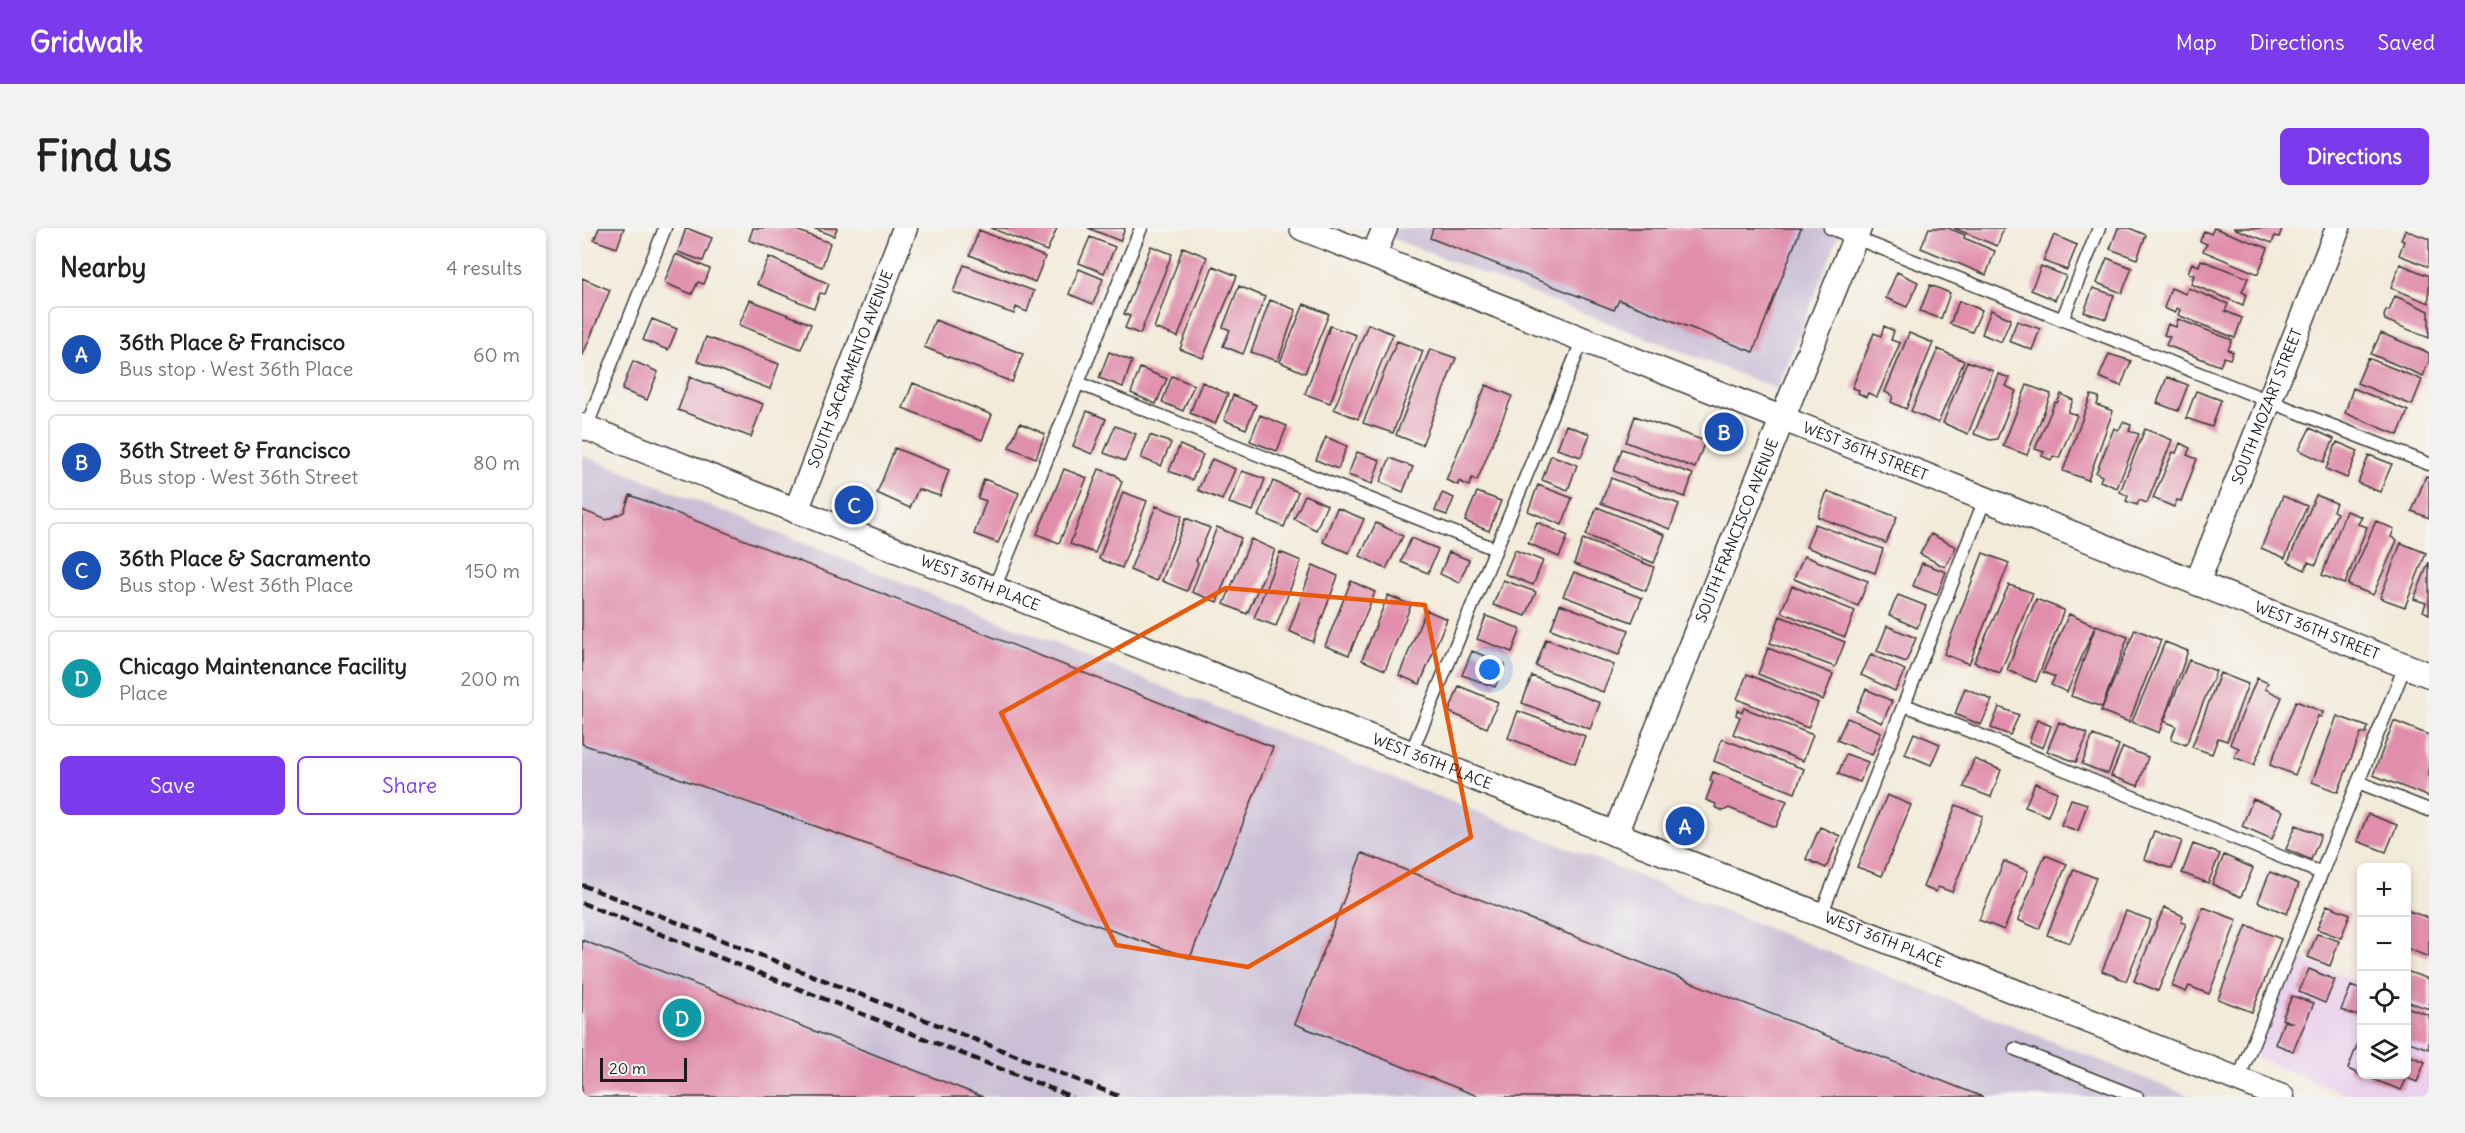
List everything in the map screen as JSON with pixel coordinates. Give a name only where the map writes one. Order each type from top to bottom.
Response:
[{"type":"street","name":"SOUTH SACRAMENTO AVENUE","points":[[796,511],[904,228]]},
{"type":"street","name":"WEST 36TH STREET","points":[[1302,228],[2429,675]]},
{"type":"street","points":[[1373,256],[1385,228]]},
{"type":"street","name":"SOUTH MOZART STREET","points":[[2197,583],[2337,228]]},
{"type":"street","name":"SOUTH FRANCISCO AVENUE","points":[[1615,834],[1857,233]]},
{"type":"street","name":"WEST 36TH PLACE","points":[[584,427],[2282,1097]]},
{"type":"lane","points":[[584,427],[665,228]]},
{"type":"lane","points":[[994,589],[1141,228]]},
{"type":"lane","points":[[1830,228],[1857,233],[2062,320],[2429,464]]},
{"type":"lane","points":[[2062,320],[2099,228]]},
{"type":"lane","points":[[1411,753],[1582,339]]},
{"type":"lane","points":[[1078,383],[1495,549]]},
{"type":"lane","points":[[1821,915],[1985,499]]},
{"type":"lane","points":[[2238,1080],[2405,666]]},
{"type":"lane","points":[[1905,705],[2322,873]]},
{"type":"lane","points":[[2358,782],[2429,810]]},
{"type":"lane","points":[[2015,1050],[2137,1097]]},
{"type":"highlighted area","points":[[1226,588],[1425,605],[1471,837],[1248,967],[1116,945],[1001,713]]},
{"type":"shaded area","points":[[1366,228],[1830,228],[1840,232],[1777,389]]},
{"type":"shaded area","points":[[582,455],[2192,1097],[582,1097]]},
{"type":"shaded area","points":[[2289,953],[2357,981],[2357,1079],[2411,1079],[2411,1003],[2429,1010],[2429,1097],[2352,1097],[2249,1054]]},
{"type":"building","points":[[599,228],[624,228],[617,248],[594,240]]},
{"type":"building","points":[[686,228],[712,238],[703,261],[678,252]]},
{"type":"building","points":[[753,228],[791,228],[830,243],[822,267],[749,240]]},
{"type":"building","points":[[813,228],[837,228],[834,236]]},
{"type":"building","points":[[991,228],[1057,228],[1047,251]]},
{"type":"building","points":[[1088,228],[1125,228],[1120,241]]},
{"type":"building","points":[[1433,228],[1801,228],[1753,352],[1619,300],[1614,310],[1430,238]]},
{"type":"building","points":[[1929,228],[1948,228],[1965,235],[1964,238],[1995,251],[1986,275],[1921,248]]},
{"type":"building","points":[[1954,228],[2004,228],[1997,246]]},
{"type":"building","points":[[2118,228],[2129,228],[2146,235],[2137,259],[2110,249]]},
{"type":"building","points":[[2214,228],[2268,248],[2258,274],[2203,251],[2207,244],[2200,241],[2204,231],[2211,234]]},
{"type":"building","points":[[2233,228],[2282,229],[2279,237],[2275,236],[2272,243]]},
{"type":"building","points":[[979,230],[1045,257],[1035,282],[970,255]]},
{"type":"building","points":[[2405,230],[2429,239],[2429,267],[2399,255]]},
{"type":"building","points":[[2054,235],[2077,245],[2067,270],[2043,261]]},
{"type":"building","points":[[1090,237],[1115,247],[1104,273],[1079,263]]},
{"type":"building","points":[[1151,246],[1172,254],[1140,334],[1125,328],[1130,316],[1124,314]]},
{"type":"building","points":[[1183,247],[1207,257],[1178,337],[1154,328]]},
{"type":"building","points":[[676,254],[710,269],[704,284],[698,282],[692,294],[664,283]]},
{"type":"building","points":[[769,257],[829,284],[825,294],[820,293],[814,308],[757,284]]},
{"type":"building","points":[[2107,258],[2132,268],[2122,293],[2097,283]]},
{"type":"building","points":[[2201,260],[2248,278],[2242,292],[2246,294],[2243,305],[2191,284],[2194,275],[2188,273],[2192,263],[2199,266]]},
{"type":"building","points":[[2400,264],[2429,276],[2429,303],[2391,288]]},
{"type":"building","points":[[964,265],[1034,291],[1027,312],[1016,307],[1014,314],[953,292]]},
{"type":"building","points":[[1213,266],[1237,276],[1203,358],[1180,349]]},
{"type":"building","points":[[2041,266],[2066,276],[2055,300],[2031,290]]},
{"type":"building","points":[[1079,269],[1103,279],[1093,304],[1069,294]]},
{"type":"building","points":[[1897,272],[1918,282],[1907,307],[1886,298]]},
{"type":"building","points":[[582,278],[610,290],[582,357]]},
{"type":"building","points":[[1930,285],[1950,293],[1941,319],[1920,311]]},
{"type":"building","points":[[1239,286],[1265,297],[1243,354],[1223,346],[1230,330],[1223,327]]},
{"type":"building","points":[[2093,288],[2114,295],[2106,319],[2084,312]]},
{"type":"building","points":[[2171,288],[2186,294],[2188,288],[2228,304],[2225,311],[2242,318],[2235,338],[2178,315],[2180,310],[2177,308],[2175,313],[2164,308]]},
{"type":"building","points":[[2395,296],[2429,311],[2429,338],[2385,320],[2386,310],[2389,311]]},
{"type":"building","points":[[750,300],[811,324],[801,349],[739,325]]},
{"type":"building","points":[[1270,300],[1296,310],[1278,361],[1251,352]]},
{"type":"building","points":[[1959,301],[1982,310],[1972,332],[1950,324]]},
{"type":"building","points":[[1304,304],[1329,314],[1305,373],[1280,362]]},
{"type":"building","points":[[1991,310],[2011,319],[2001,342],[1982,334]]},
{"type":"building","points":[[652,319],[677,329],[668,350],[643,340]]},
{"type":"building","points":[[2178,319],[2232,340],[2228,350],[2233,352],[2230,359],[2224,357],[2220,366],[2166,345],[2170,337],[2164,335],[2168,324],[2176,327]]},
{"type":"building","points":[[935,320],[1023,354],[1012,382],[924,347]]},
{"type":"building","points":[[2017,321],[2040,329],[2032,350],[2009,341]]},
{"type":"building","points":[[1368,324],[1393,334],[1358,419],[1334,409]]},
{"type":"building","points":[[1330,326],[1356,335],[1330,403],[1305,394]]},
{"type":"building","points":[[1884,326],[1894,331],[1891,340],[1900,343],[1877,397],[1868,393],[1866,397],[1858,393],[1859,390],[1852,388],[1874,333],[1881,336]]},
{"type":"building","points":[[1909,333],[1933,343],[1906,409],[1891,402],[1893,396],[1885,392]]},
{"type":"building","points":[[2381,333],[2429,353],[2429,361],[2423,376],[2371,354]]},
{"type":"building","points":[[706,337],[779,364],[770,389],[697,361]]},
{"type":"building","points":[[1397,341],[1423,351],[1393,433],[1363,423]]},
{"type":"building","points":[[1430,349],[1456,358],[1422,445],[1396,435]]},
{"type":"building","points":[[1938,349],[1964,361],[1938,423],[1911,411]]},
{"type":"building","points":[[1109,352],[1132,361],[1123,387],[1099,378]]},
{"type":"building","points":[[2109,354],[2131,361],[2121,386],[2099,377]]},
{"type":"building","points":[[2368,358],[2422,380],[2412,405],[2357,383]]},
{"type":"building","points":[[633,361],[658,372],[647,400],[622,390]]},
{"type":"building","points":[[1967,361],[1993,371],[1968,434],[1943,423]]},
{"type":"building","points":[[1140,368],[1167,379],[1156,404],[1131,393]]},
{"type":"building","points":[[1998,374],[2010,378],[2006,386],[2016,391],[1997,439],[1990,440],[1974,434]]},
{"type":"building","points":[[1172,376],[1194,385],[1183,411],[1162,402]]},
{"type":"building","points":[[690,377],[763,404],[751,437],[678,410]]},
{"type":"building","points":[[2167,377],[2188,385],[2178,411],[2157,403]]},
{"type":"building","points":[[1202,382],[1228,394],[1215,424],[1190,413]]},
{"type":"building","points":[[913,383],[992,415],[982,440],[903,408]]},
{"type":"building","points":[[1486,385],[1512,396],[1477,481],[1472,478],[1469,486],[1459,481],[1458,485],[1446,480]]},
{"type":"building","points":[[2027,385],[2051,394],[2027,455],[2003,446]]},
{"type":"building","points":[[2353,388],[2408,411],[2398,435],[2345,413]]},
{"type":"building","points":[[2196,391],[2221,400],[2212,427],[2186,418]]},
{"type":"building","points":[[2061,394],[2073,400],[2068,412],[2077,415],[2059,458],[2053,456],[2051,460],[2042,456],[2044,452],[2035,449],[2055,402],[2057,403]]},
{"type":"building","points":[[1233,395],[1256,405],[1246,429],[1224,420]]},
{"type":"building","points":[[2091,395],[2099,397],[2097,405],[2113,411],[2088,480],[2063,471]]},
{"type":"building","points":[[1087,411],[1106,419],[1092,454],[1073,446]]},
{"type":"building","points":[[1260,415],[1287,426],[1277,451],[1250,441]]},
{"type":"building","points":[[1635,416],[1705,441],[1695,468],[1626,442]]},
{"type":"building","points":[[2123,422],[2131,425],[2129,431],[2139,434],[2117,488],[2100,481],[2102,476],[2096,473],[2114,428],[2119,430]]},
{"type":"building","points":[[1020,423],[1045,434],[1036,458],[1009,447]]},
{"type":"building","points":[[1566,425],[1590,434],[1581,457],[1557,449]]},
{"type":"building","points":[[1115,426],[1136,434],[1125,461],[1104,453]]},
{"type":"building","points":[[2310,428],[2334,439],[2324,462],[2299,450]]},
{"type":"building","points":[[2145,429],[2172,440],[2147,503],[2139,500],[2137,505],[2126,501],[2128,496],[2120,492]]},
{"type":"building","points":[[1150,435],[1171,443],[1161,466],[1141,458]]},
{"type":"building","points":[[1326,437],[1347,446],[1338,469],[1316,460]]},
{"type":"building","points":[[2337,442],[2358,451],[2347,478],[2326,469]]},
{"type":"building","points":[[2180,443],[2190,448],[2187,455],[2197,459],[2181,501],[2177,500],[2174,507],[2153,498],[2173,452],[2176,453]]},
{"type":"building","points":[[1180,445],[1203,455],[1192,480],[1169,471]]},
{"type":"building","points":[[895,448],[949,470],[940,496],[918,489],[910,508],[877,493]]},
{"type":"building","points":[[1622,449],[1693,474],[1685,497],[1614,471]]},
{"type":"building","points":[[1357,452],[1380,460],[1372,484],[1348,475]]},
{"type":"building","points":[[1551,455],[1577,465],[1568,490],[1542,480]]},
{"type":"building","points":[[2369,455],[2392,464],[2380,492],[2358,483]]},
{"type":"building","points":[[1390,458],[1413,467],[1403,492],[1380,482]]},
{"type":"building","points":[[1212,459],[1235,469],[1222,500],[1198,490]]},
{"type":"building","points":[[1064,469],[1087,478],[1059,543],[1037,534]]},
{"type":"building","points":[[1099,469],[1116,475],[1122,482],[1095,553],[1070,544]]},
{"type":"building","points":[[1242,471],[1265,479],[1253,511],[1229,503]]},
{"type":"building","points":[[2426,476],[2429,478],[2429,518],[2412,511]]},
{"type":"building","points":[[1611,478],[1679,504],[1670,529],[1601,503]]},
{"type":"building","points":[[984,479],[1019,493],[998,543],[974,534],[986,501],[978,498]]},
{"type":"building","points":[[1273,481],[1298,492],[1284,527],[1258,516]]},
{"type":"building","points":[[1538,485],[1572,498],[1562,525],[1528,511]]},
{"type":"building","points":[[1827,491],[1897,517],[1886,543],[1818,517]]},
{"type":"building","points":[[1123,492],[1147,501],[1122,568],[1099,559]]},
{"type":"building","points":[[1477,492],[1501,501],[1489,531],[1465,521]]},
{"type":"building","points":[[1442,493],[1454,498],[1447,515],[1435,511]]},
{"type":"building","points":[[630,495],[1273,747],[1190,958],[582,744],[582,510],[607,520],[624,512]]},
{"type":"building","points":[[1305,495],[1327,505],[1316,530],[1294,519]]},
{"type":"building","points":[[2316,495],[2336,503],[2333,511],[2337,513],[2316,565],[2308,562],[2305,570],[2288,562]]},
{"type":"building","points":[[2283,496],[2307,506],[2285,558],[2261,548]]},
{"type":"building","points":[[1156,506],[1182,516],[1156,581],[1130,570]]},
{"type":"building","points":[[1597,507],[1665,535],[1654,563],[1586,535]]},
{"type":"building","points":[[1337,508],[1364,519],[1349,553],[1323,542]]},
{"type":"building","points":[[2346,511],[2362,517],[2358,524],[2367,527],[2345,584],[2322,575]]},
{"type":"building","points":[[1186,518],[1210,528],[1196,561],[1198,563],[1187,591],[1162,581]]},
{"type":"building","points":[[2376,521],[2394,529],[2391,537],[2397,540],[2373,595],[2348,585]]},
{"type":"building","points":[[1537,522],[1568,536],[1559,557],[1528,543]]},
{"type":"building","points":[[1376,523],[1403,536],[1386,569],[1360,556]]},
{"type":"building","points":[[1815,524],[1883,549],[1875,573],[1806,547]]},
{"type":"building","points":[[1217,527],[1241,538],[1217,602],[1192,592]]},
{"type":"building","points":[[1931,534],[1956,547],[1945,567],[1920,554]]},
{"type":"building","points":[[1411,538],[1438,549],[1428,573],[1401,562]]},
{"type":"building","points":[[1251,539],[1275,550],[1247,614],[1224,604]]},
{"type":"building","points":[[1583,539],[1654,567],[1646,591],[1574,564]]},
{"type":"building","points":[[2401,543],[2426,553],[2405,607],[2380,598]]},
{"type":"building","points":[[1515,550],[1543,561],[1533,585],[1505,574]]},
{"type":"building","points":[[1280,552],[1301,561],[1276,626],[1254,618]]},
{"type":"building","points":[[1449,552],[1469,560],[1459,583],[1440,574]]},
{"type":"building","points":[[1983,553],[2009,563],[1969,664],[1944,654]]},
{"type":"building","points":[[1804,556],[1868,581],[1858,606],[1794,579]]},
{"type":"building","points":[[2429,562],[2429,614],[2423,611],[2426,603],[2414,599]]},
{"type":"building","points":[[1922,563],[1946,572],[1937,595],[1913,586]]},
{"type":"building","points":[[1313,565],[1338,576],[1313,642],[1289,631]]},
{"type":"building","points":[[1574,572],[1642,598],[1632,622],[1563,596]]},
{"type":"building","points":[[1503,580],[1536,592],[1526,616],[1493,605]]},
{"type":"building","points":[[1351,581],[1375,592],[1349,655],[1325,646]]},
{"type":"building","points":[[2009,585],[2033,593],[2000,673],[1974,662]]},
{"type":"building","points":[[1792,586],[1855,611],[1845,637],[1781,612]]},
{"type":"building","points":[[1388,595],[1411,605],[1385,670],[1362,660]]},
{"type":"building","points":[[1898,595],[1926,606],[1917,628],[1889,615]]},
{"type":"building","points":[[2036,599],[2064,610],[2036,682],[2007,670]]},
{"type":"building","points":[[1560,604],[1629,630],[1619,655],[1551,629]]},
{"type":"building","points":[[1426,610],[1447,619],[1420,684],[1399,675]]},
{"type":"building","points":[[2069,614],[2095,626],[2067,692],[2051,685],[2055,677],[2043,672]]},
{"type":"building","points":[[1486,616],[1521,629],[1512,652],[1477,639]]},
{"type":"building","points":[[1780,616],[1845,642],[1835,667],[1770,643]]},
{"type":"building","points":[[2096,625],[2128,637],[2102,707],[2071,696]]},
{"type":"building","points":[[1887,626],[1916,638],[1906,662],[1877,651]]},
{"type":"building","points":[[2135,629],[2161,640],[2129,722],[2101,711]]},
{"type":"building","points":[[1546,639],[1614,665],[1603,692],[1536,666]]},
{"type":"building","points":[[2165,642],[2188,651],[2159,733],[2132,722]]},
{"type":"building","points":[[1768,648],[1833,674],[1823,700],[1758,674]]},
{"type":"building","points":[[1472,651],[1505,664],[1495,687],[1462,675]]},
{"type":"building","points":[[1871,654],[1905,670],[1895,691],[1861,675]]},
{"type":"building","points":[[2189,660],[2216,671],[2186,745],[2171,739],[2176,726],[2164,721]]},
{"type":"building","points":[[2220,673],[2248,684],[2227,741],[2218,738],[2212,754],[2192,747]]},
{"type":"building","points":[[1747,674],[1818,703],[1808,728],[1737,699]]},
{"type":"building","points":[[1532,676],[1600,703],[1590,729],[1522,703]]},
{"type":"building","points":[[2257,678],[2268,683],[2265,689],[2282,697],[2254,765],[2234,757],[2239,748],[2230,744]]},
{"type":"building","points":[[1459,686],[1498,702],[1487,728],[1449,712]]},
{"type":"building","points":[[1965,688],[1992,700],[1981,725],[1955,714]]},
{"type":"building","points":[[1866,689],[1892,701],[1882,723],[1856,711]]},
{"type":"building","points":[[2296,701],[2323,712],[2321,717],[2318,716],[2295,775],[2270,765]]},
{"type":"building","points":[[1999,707],[2019,715],[2010,735],[1991,728]]},
{"type":"building","points":[[1744,708],[1813,735],[1803,761],[1733,734],[1740,717],[1736,715],[1737,710],[1742,712]]},
{"type":"building","points":[[1518,711],[1585,736],[1575,763],[1508,738]]},
{"type":"building","points":[[2337,716],[2368,727],[2366,733],[2361,733],[2338,792],[2312,782]]},
{"type":"building","points":[[1847,718],[1881,732],[1872,755],[1837,740]]},
{"type":"building","points":[[2037,720],[2051,726],[2043,748],[2029,742]]},
{"type":"building","points":[[2394,721],[2429,735],[2429,797],[2373,775]]},
{"type":"building","points":[[2059,722],[2088,734],[2076,762],[2047,751]]},
{"type":"building","points":[[1914,733],[1940,744],[1931,765],[1905,754]]},
{"type":"building","points":[[2093,735],[2119,745],[2108,774],[2082,764]]},
{"type":"building","points":[[1722,739],[1804,769],[1795,793],[1714,761]]},
{"type":"building","points":[[2123,747],[2148,757],[2138,786],[2111,776]]},
{"type":"building","points":[[1846,754],[1868,762],[1860,782],[1838,774]]},
{"type":"building","points":[[1974,759],[2001,770],[1991,797],[1964,787]]},
{"type":"building","points":[[1713,772],[1787,801],[1776,827],[1729,808],[1723,811],[1715,807],[1716,804],[1706,800],[1713,781],[1710,780]]},
{"type":"building","points":[[2035,783],[2057,792],[2048,816],[2025,807]]},
{"type":"building","points":[[1887,795],[1911,805],[1882,876],[1857,867]]},
{"type":"building","points":[[2071,799],[2087,804],[2078,831],[2061,825]]},
{"type":"building","points":[[2253,799],[2283,811],[2272,839],[2242,826]]},
{"type":"building","points":[[1956,805],[1983,816],[1952,892],[1938,887],[1936,892],[1923,887]]},
{"type":"building","points":[[2368,814],[2397,825],[2386,852],[2357,841]]},
{"type":"building","points":[[2296,825],[2321,835],[2311,860],[2286,849]]},
{"type":"building","points":[[1820,827],[1840,836],[1826,868],[1806,859]]},
{"type":"building","points":[[2154,831],[2182,841],[2172,869],[2144,859]]},
{"type":"building","points":[[2193,844],[2220,854],[2208,883],[2182,873]]},
{"type":"building","points":[[1362,853],[1983,1097],[1480,1097],[1295,1024]]},
{"type":"building","points":[[2045,855],[2067,864],[2039,929],[2018,920]]},
{"type":"building","points":[[2224,855],[2253,868],[2241,897],[2212,884]]},
{"type":"building","points":[[2004,861],[2028,871],[2004,930],[1979,920]]},
{"type":"building","points":[[2074,869],[2096,878],[2070,943],[2047,935]]},
{"type":"building","points":[[2270,872],[2299,884],[2287,914],[2258,902]]},
{"type":"building","points":[[2327,905],[2350,914],[2341,938],[2317,929]]},
{"type":"building","points":[[2164,907],[2183,916],[2181,922],[2186,924],[2158,991],[2134,981]]},
{"type":"building","points":[[2203,907],[2237,920],[2209,994],[2189,986],[2186,992],[2172,986]]},
{"type":"building","points":[[2126,911],[2151,920],[2126,981],[2102,971]]},
{"type":"building","points":[[2411,912],[2429,918],[2429,957],[2411,950]]},
{"type":"building","points":[[2247,925],[2281,939],[2252,1012],[2218,999]]},
{"type":"building","points":[[2317,934],[2339,941],[2330,966],[2308,957]]},
{"type":"building","points":[[582,940],[983,1097],[582,1097]]},
{"type":"building","points":[[2309,969],[2335,980],[2325,1003],[2299,992]]},
{"type":"building","points":[[2411,973],[2429,979],[2429,1009],[2411,1003]]},
{"type":"building","points":[[2351,986],[2357,988],[2357,1016],[2341,1010]]},
{"type":"building","points":[[2292,996],[2314,1003],[2293,1051],[2275,1044],[2284,1021],[2293,1023],[2282,1019]]},
{"type":"building","points":[[2411,1009],[2429,1015],[2429,1049],[2411,1043]]},
{"type":"building","points":[[2357,1045],[2357,1073],[2348,1069]]},
{"type":"building","points":[[2411,1056],[2425,1062],[2417,1082],[2410,1079]]},
{"type":"building","points":[[2372,1079],[2406,1079],[2401,1090]]},
{"type":"railway","points":[[582,885],[1121,1097]]},
{"type":"railway","points":[[582,903],[1072,1097]]},
{"type":"place","name":"36th Street & Francisco","points":[[1724,432]]},
{"type":"place","name":"36th Place & Sacramento","points":[[854,505]]},
{"type":"place","name":"36th Place & Francisco","points":[[1685,826]]},
{"type":"place","name":"Chicago Maintenance Facility","points":[[682,1018]]}]
